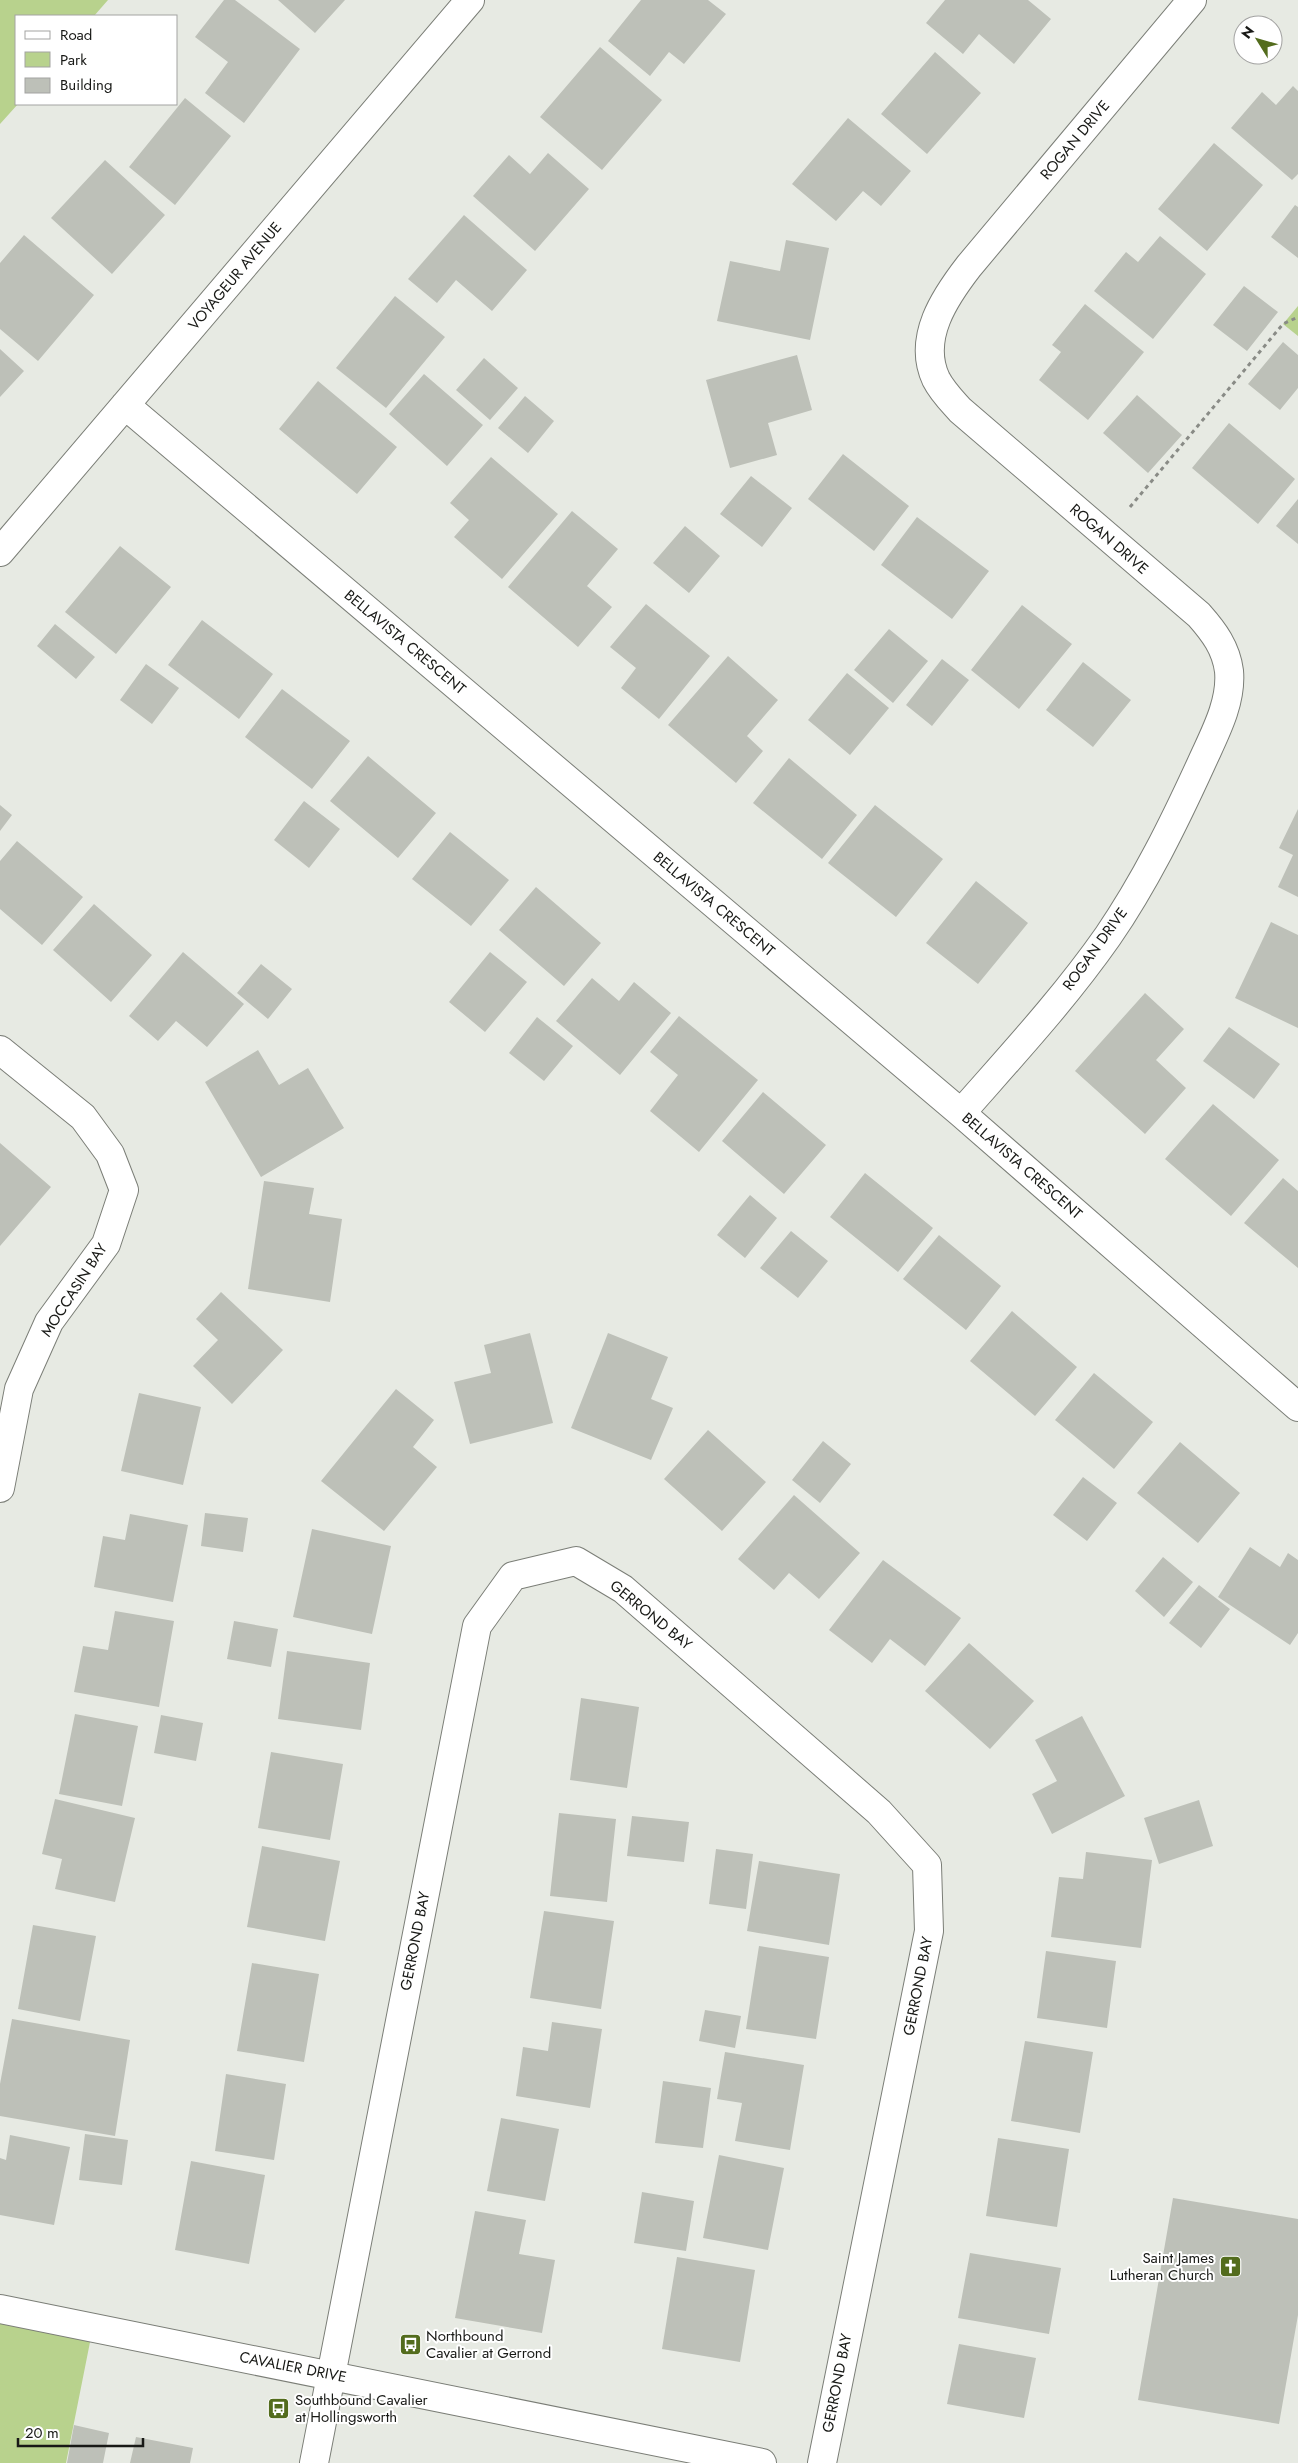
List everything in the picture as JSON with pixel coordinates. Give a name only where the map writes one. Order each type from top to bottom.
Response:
[{"type":"street","name":"VOYAGEUR AVENUE","points":[[0,552],[470,0]]},
{"type":"street","name":"ROGAN DRIVE","points":[[961,1113],[1046,1015],[1107,936],[1140,884],[1179,812],[1220,720],[1227,695],[1229,672],[1226,656],[1217,635],[1199,615],[950,399],[936,379],[932,364],[930,342],[936,316],[950,291],[969,266],[1192,0]]},
{"type":"street","name":"BELLAVISTA CRESCENT","points":[[125,405],[961,1113],[1298,1407]]},
{"type":"street","name":"MOCCASIN BAY","points":[[0,1050],[83,1117],[110,1154],[124,1190],[106,1244],[49,1322],[19,1389],[0,1488]]},
{"type":"street","name":"GERROND BAY","points":[[314,2463],[477,1626],[513,1576],[576,1561],[623,1589],[878,1812],[927,1865],[930,1931],[822,2463]]},
{"type":"street","name":"CAVALIER DRIVE","points":[[0,2309],[331,2374],[762,2463]]},
{"type":"path","points":[[1106,536],[1283,324],[1298,318]]},
{"type":"green space","points":[[0,0],[108,0],[95,15],[15,15],[15,105],[17,105],[0,124]]},
{"type":"green space","points":[[1298,306],[1298,336],[1283,324]]},
{"type":"green space","points":[[0,2309],[93,2327],[66,2463],[0,2463]]},
{"type":"building","points":[[224,0],[235,0],[300,49],[244,123],[205,93],[228,62],[195,37]]},
{"type":"building","points":[[278,0],[345,0],[315,33]]},
{"type":"building","points":[[641,0],[708,0],[726,14],[684,64],[669,52],[650,76],[608,41]]},
{"type":"building","points":[[945,0],[1028,0],[1051,19],[1014,64],[979,34],[963,54],[926,23]]},
{"type":"building","points":[[600,47],[662,100],[602,170],[540,117]]},
{"type":"building","points":[[935,52],[981,93],[927,154],[881,114]]},
{"type":"building","points":[[1293,86],[1298,91],[1298,174],[1292,180],[1231,128],[1262,92],[1276,105]]},
{"type":"building","points":[[185,98],[231,136],[175,205],[129,167]]},
{"type":"building","points":[[848,118],[911,171],[881,206],[863,191],[836,221],[792,184]]},
{"type":"building","points":[[1214,143],[1263,185],[1207,251],[1158,209]]},
{"type":"building","points":[[548,153],[589,189],[535,251],[473,196],[509,155],[530,174]]},
{"type":"building","points":[[105,160],[165,215],[112,274],[51,218]]},
{"type":"building","points":[[1295,205],[1298,207],[1298,258],[1271,237]]},
{"type":"building","points":[[464,215],[527,270],[492,311],[456,280],[437,303],[408,279]]},
{"type":"building","points":[[24,235],[94,295],[38,361],[0,329],[0,263]]},
{"type":"building","points":[[1160,236],[1206,274],[1153,339],[1094,291],[1126,252],[1138,262]]},
{"type":"building","points":[[786,240],[829,248],[810,340],[717,321],[730,261],[780,271]]},
{"type":"building","points":[[1244,286],[1278,312],[1247,351],[1213,325]]},
{"type":"building","points":[[395,296],[445,337],[386,408],[336,368]]},
{"type":"building","points":[[1085,304],[1144,352],[1088,420],[1039,380],[1061,352],[1052,345]]},
{"type":"building","points":[[1283,342],[1298,355],[1298,388],[1280,410],[1248,384]]},
{"type":"building","points":[[0,349],[24,371],[0,397]]},
{"type":"building","points":[[797,355],[812,410],[768,423],[777,455],[730,468],[706,380]]},
{"type":"building","points":[[484,358],[518,388],[490,420],[456,390]]},
{"type":"building","points":[[424,374],[483,425],[447,466],[389,414]]},
{"type":"building","points":[[318,381],[397,447],[357,494],[279,429]]},
{"type":"building","points":[[1137,395],[1182,435],[1148,473],[1103,433]]},
{"type":"building","points":[[525,396],[554,421],[528,453],[498,428]]},
{"type":"building","points":[[1229,423],[1295,479],[1258,524],[1192,468]]},
{"type":"building","points":[[843,454],[909,506],[874,551],[808,499]]},
{"type":"building","points":[[491,457],[558,514],[502,579],[454,537],[469,520],[450,503]]},
{"type":"building","points":[[751,476],[792,508],[762,547],[720,514]]},
{"type":"building","points":[[1298,499],[1298,544],[1276,526]]},
{"type":"building","points":[[572,511],[618,549],[587,586],[612,607],[578,647],[508,587]]},
{"type":"building","points":[[917,517],[989,571],[952,619],[881,565]]},
{"type":"building","points":[[685,526],[720,556],[689,593],[653,563]]},
{"type":"building","points":[[120,546],[171,587],[116,654],[65,612]]},
{"type":"building","points":[[646,604],[710,656],[659,719],[621,688],[636,668],[610,647]]},
{"type":"building","points":[[1022,605],[1072,644],[1019,709],[971,670]]},
{"type":"building","points":[[202,620],[273,674],[239,719],[168,665]]},
{"type":"building","points":[[55,624],[95,657],[76,679],[37,646]]},
{"type":"building","points":[[889,629],[928,661],[893,703],[854,670]]},
{"type":"building","points":[[728,656],[778,700],[747,736],[763,751],[736,783],[668,725]]},
{"type":"building","points":[[942,659],[969,680],[932,726],[906,705]]},
{"type":"building","points":[[1083,662],[1131,700],[1093,747],[1046,710]]},
{"type":"building","points":[[146,664],[179,688],[152,724],[120,700]]},
{"type":"building","points":[[847,673],[889,708],[850,755],[808,720]]},
{"type":"building","points":[[282,689],[350,741],[312,789],[245,737]]},
{"type":"building","points":[[368,756],[436,813],[398,858],[330,801]]},
{"type":"building","points":[[789,758],[857,815],[822,859],[753,803]]},
{"type":"building","points":[[304,801],[340,829],[309,868],[274,840]]},
{"type":"building","points":[[0,805],[12,815],[0,831]]},
{"type":"building","points":[[875,805],[943,859],[896,917],[828,863]]},
{"type":"building","points":[[1298,809],[1298,897],[1278,887],[1293,855],[1279,848]]},
{"type":"building","points":[[450,832],[509,880],[471,926],[412,879]]},
{"type":"building","points":[[17,841],[83,897],[42,945],[0,909],[0,861]]},
{"type":"building","points":[[976,881],[1028,923],[978,984],[926,943]]},
{"type":"building","points":[[536,887],[601,943],[564,986],[499,930]]},
{"type":"building","points":[[94,904],[152,955],[111,1002],[53,950]]},
{"type":"building","points":[[1271,922],[1298,935],[1298,1028],[1235,998]]},
{"type":"building","points":[[183,952],[244,1004],[207,1047],[176,1021],[158,1041],[129,1016]]},
{"type":"building","points":[[490,952],[527,982],[485,1032],[449,1002]]},
{"type":"building","points":[[261,964],[292,989],[268,1019],[237,993]]},
{"type":"building","points":[[592,978],[619,1001],[634,982],[671,1013],[620,1075],[556,1021]]},
{"type":"building","points":[[1145,993],[1184,1029],[1156,1060],[1186,1088],[1145,1134],[1075,1071]]},
{"type":"building","points":[[679,1016],[758,1080],[699,1152],[650,1111],[678,1075],[650,1052]]},
{"type":"building","points":[[537,1017],[573,1046],[544,1081],[509,1053]]},
{"type":"building","points":[[1229,1027],[1280,1064],[1254,1099],[1203,1061]]},
{"type":"building","points":[[258,1050],[279,1085],[308,1068],[344,1128],[261,1177],[205,1082]]},
{"type":"building","points":[[763,1092],[826,1145],[784,1194],[722,1141]]},
{"type":"building","points":[[1213,1104],[1279,1160],[1231,1216],[1165,1159]]},
{"type":"building","points":[[0,1143],[51,1187],[0,1246]]},
{"type":"building","points":[[865,1173],[933,1228],[898,1272],[830,1217]]},
{"type":"building","points":[[1283,1178],[1298,1191],[1298,1268],[1244,1223]]},
{"type":"building","points":[[264,1181],[314,1188],[309,1214],[342,1219],[330,1302],[248,1289]]},
{"type":"building","points":[[750,1195],[777,1218],[745,1258],[717,1235]]},
{"type":"building","points":[[791,1231],[828,1261],[798,1298],[760,1268]]},
{"type":"building","points":[[939,1235],[1001,1286],[966,1330],[903,1279]]},
{"type":"building","points":[[221,1292],[283,1350],[232,1404],[193,1366],[218,1340],[196,1319]]},
{"type":"building","points":[[1012,1311],[1077,1367],[1035,1416],[970,1361]]},
{"type":"building","points":[[530,1333],[553,1423],[470,1444],[454,1382],[491,1373],[484,1345]]},
{"type":"building","points":[[608,1333],[668,1357],[651,1399],[673,1408],[651,1460],[571,1428]]},
{"type":"building","points":[[1094,1373],[1153,1422],[1114,1469],[1055,1420]]},
{"type":"building","points":[[396,1389],[434,1420],[413,1447],[437,1467],[384,1531],[321,1481]]},
{"type":"building","points":[[139,1393],[201,1407],[183,1485],[121,1471]]},
{"type":"building","points":[[708,1430],[766,1482],[722,1531],[664,1479]]},
{"type":"building","points":[[823,1441],[851,1464],[820,1503],[792,1480]]},
{"type":"building","points":[[1180,1442],[1240,1493],[1198,1543],[1137,1493]]},
{"type":"building","points":[[1083,1477],[1117,1503],[1087,1541],[1053,1515]]},
{"type":"building","points":[[794,1495],[860,1553],[819,1599],[789,1573],[774,1590],[738,1559]]},
{"type":"building","points":[[205,1513],[248,1518],[243,1552],[201,1546]]},
{"type":"building","points":[[130,1514],[188,1525],[173,1602],[94,1587],[103,1536],[125,1540]]},
{"type":"building","points":[[312,1529],[391,1546],[372,1634],[293,1617]]},
{"type":"building","points":[[1250,1547],[1280,1567],[1288,1553],[1298,1560],[1298,1633],[1290,1645],[1218,1597]]},
{"type":"building","points":[[1163,1557],[1193,1582],[1164,1617],[1135,1591]]},
{"type":"building","points":[[883,1560],[961,1618],[925,1666],[890,1639],[872,1663],[829,1630]]},
{"type":"building","points":[[1199,1585],[1230,1609],[1201,1648],[1169,1623]]},
{"type":"building","points":[[115,1611],[174,1621],[159,1707],[74,1692],[83,1646],[108,1650]]},
{"type":"building","points":[[234,1621],[278,1629],[271,1667],[227,1659]]},
{"type":"building","points":[[969,1643],[1034,1701],[990,1749],[925,1691]]},
{"type":"building","points":[[287,1651],[370,1663],[361,1730],[278,1719]]},
{"type":"building","points":[[581,1698],[639,1707],[627,1788],[570,1780]]},
{"type":"building","points":[[75,1714],[138,1726],[122,1806],[59,1794]]},
{"type":"building","points":[[161,1715],[203,1723],[196,1761],[154,1753]]},
{"type":"building","points":[[1082,1716],[1125,1796],[1052,1834],[1032,1794],[1057,1781],[1035,1740]]},
{"type":"building","points":[[271,1752],[343,1764],[330,1840],[258,1828]]},
{"type":"building","points":[[55,1799],[135,1818],[115,1902],[55,1889],[62,1859],[42,1854]]},
{"type":"building","points":[[1199,1800],[1213,1846],[1159,1864],[1144,1818]]},
{"type":"building","points":[[559,1813],[616,1819],[607,1902],[550,1896]]},
{"type":"building","points":[[632,1816],[689,1822],[684,1862],[627,1856]]},
{"type":"building","points":[[262,1846],[340,1861],[325,1941],[247,1927]]},
{"type":"building","points":[[716,1849],[753,1854],[746,1909],[709,1904]]},
{"type":"building","points":[[1086,1852],[1152,1860],[1141,1948],[1051,1937],[1059,1877],[1083,1879]]},
{"type":"building","points":[[759,1861],[840,1874],[829,1945],[747,1931]]},
{"type":"building","points":[[544,1911],[614,1921],[601,2009],[530,1998]]},
{"type":"building","points":[[33,1925],[96,1936],[80,2021],[18,2009]]},
{"type":"building","points":[[759,1946],[829,1957],[816,2039],[746,2029]]},
{"type":"building","points":[[1046,1951],[1116,1961],[1107,2028],[1037,2018]]},
{"type":"building","points":[[252,1963],[319,1974],[304,2062],[237,2051]]},
{"type":"building","points":[[705,2010],[741,2016],[735,2048],[699,2041]]},
{"type":"building","points":[[12,2019],[130,2040],[115,2136],[0,2116],[0,2084]]},
{"type":"building","points":[[552,2022],[602,2029],[590,2108],[516,2096],[523,2047],[548,2051]]},
{"type":"building","points":[[1025,2041],[1093,2052],[1080,2133],[1011,2121]]},
{"type":"building","points":[[725,2052],[804,2065],[790,2150],[735,2141],[742,2103],[717,2099]]},
{"type":"building","points":[[226,2074],[286,2084],[274,2160],[215,2151]]},
{"type":"building","points":[[663,2081],[711,2088],[703,2148],[655,2143]]},
{"type":"building","points":[[501,2118],[559,2129],[545,2201],[487,2191]]},
{"type":"building","points":[[85,2134],[128,2140],[122,2185],[79,2180]]},
{"type":"building","points":[[10,2135],[70,2147],[54,2225],[0,2215],[0,2158],[6,2160]]},
{"type":"building","points":[[998,2138],[1069,2149],[1057,2227],[986,2216]]},
{"type":"building","points":[[719,2155],[784,2168],[768,2250],[703,2238]]},
{"type":"building","points":[[191,2161],[265,2175],[249,2264],[175,2250]]},
{"type":"building","points":[[642,2192],[694,2201],[686,2251],[634,2243]]},
{"type":"building","name":"Saint James Lutheran Church","points":[[1173,2198],[1298,2219],[1298,2315],[1279,2424],[1138,2400]]},
{"type":"building","points":[[475,2211],[526,2220],[519,2254],[555,2260],[542,2333],[455,2318]]},
{"type":"building","points":[[970,2253],[1061,2268],[1049,2334],[958,2318]]},
{"type":"building","points":[[677,2257],[755,2270],[740,2362],[662,2349]]},
{"type":"building","points":[[959,2344],[1036,2358],[1024,2418],[947,2404]]},
{"type":"building","points":[[74,2425],[109,2433],[103,2463],[67,2463]]},
{"type":"building","points":[[136,2437],[193,2448],[190,2463],[130,2463]]},
{"type":"place","name":"Saint James Lutheran Church","points":[[1230,2267]]},
{"type":"place","name":"Northbound Cavalier at Gerrond","points":[[410,2345]]},
{"type":"place","name":"Southbound Cavalier at Hollingsworth","points":[[279,2409]]}]
